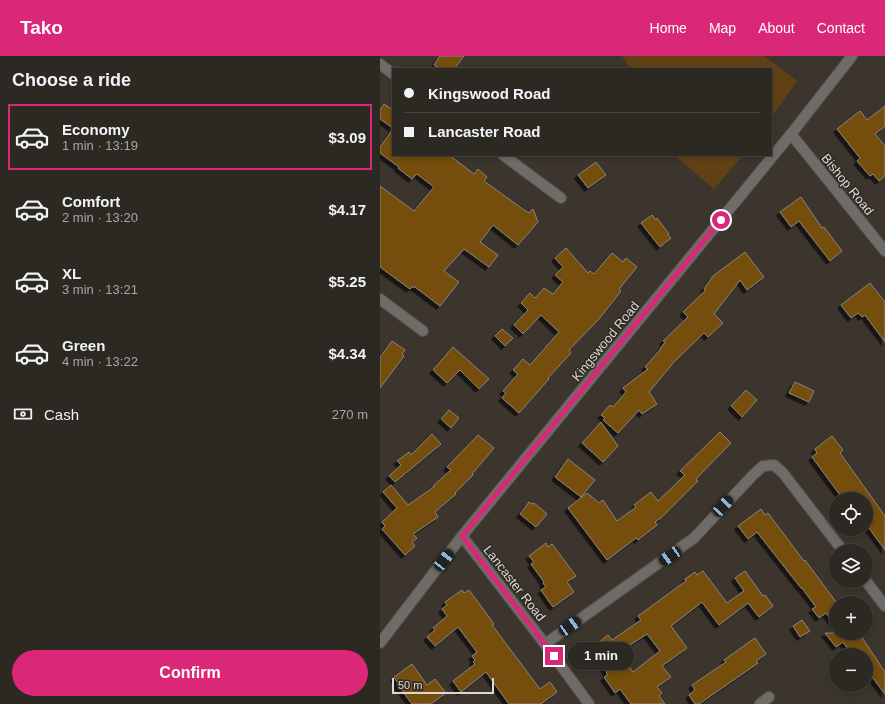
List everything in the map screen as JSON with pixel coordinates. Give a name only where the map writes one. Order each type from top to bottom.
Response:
[{"type":"street","name":"Kingswood Road","points":[[380,643],[462,536],[791,134],[852,56]]},
{"type":"street","points":[[380,64],[392,73]]},
{"type":"street","name":"Bishop Road","points":[[791,134],[885,251]]},
{"type":"street","points":[[504,156],[561,198]]},
{"type":"street","points":[[380,299],[423,331]]},
{"type":"street","points":[[545,644],[694,538],[752,475],[763,466],[774,465],[783,473],[838,544]]},
{"type":"street","name":"Lancaster Road","points":[[462,536],[589,704]]},
{"type":"street","points":[[871,588],[885,606]]},
{"type":"street","points":[[760,704],[769,697]]},
{"type":"shaded area","points":[[622,56],[764,56],[797,81],[772,117],[772,68],[630,68]]},
{"type":"shaded area","points":[[675,156],[742,156],[714,189]]},
{"type":"building","points":[[440,56],[464,56],[455,68],[438,68],[434,65]]},
{"type":"building","points":[[384,104],[392,109],[392,127],[380,119],[380,110]]},
{"type":"building","points":[[885,106],[885,126],[875,134],[885,146],[885,176],[879,181],[873,174],[870,176],[857,161],[860,158],[837,129],[860,111],[867,120]]},
{"type":"building","points":[[392,130],[392,156],[450,156],[474,174],[478,169],[487,177],[484,181],[529,213],[533,209],[538,222],[518,245],[493,225],[480,242],[498,255],[489,267],[464,249],[444,271],[459,282],[440,306],[415,287],[410,289],[380,267],[380,186],[414,211],[434,187],[417,174],[412,179],[380,153],[380,147]]},
{"type":"building","points":[[596,162],[606,175],[588,188],[578,175]]},
{"type":"building","points":[[801,197],[822,228],[824,227],[842,251],[830,261],[799,221],[791,227],[780,212]]},
{"type":"building","points":[[652,215],[656,220],[657,218],[671,238],[660,247],[641,223]]},
{"type":"building","points":[[566,248],[588,273],[590,271],[594,274],[612,253],[623,262],[626,258],[637,267],[619,289],[621,291],[599,319],[569,350],[571,353],[519,413],[502,398],[506,393],[503,391],[518,374],[513,370],[523,359],[530,365],[559,332],[541,315],[523,334],[514,325],[528,310],[521,303],[530,293],[535,298],[544,288],[553,294],[563,282],[555,275],[563,267],[555,258]]},
{"type":"building","points":[[745,252],[764,277],[747,290],[740,280],[714,314],[723,323],[708,337],[704,333],[674,362],[649,392],[657,404],[642,414],[639,410],[618,433],[603,420],[605,418],[601,415],[610,405],[613,407],[626,392],[623,388],[648,369],[645,367],[659,351],[665,342],[663,341],[688,317],[683,312],[706,290],[704,289],[713,276]]},
{"type":"building","points":[[870,283],[885,302],[885,342],[865,315],[862,317],[858,313],[851,318],[841,305]]},
{"type":"building","points":[[502,329],[513,338],[505,346],[495,336]]},
{"type":"building","points":[[392,341],[405,350],[402,354],[404,356],[380,388],[380,357]]},
{"type":"building","points":[[453,347],[489,379],[479,389],[460,370],[447,383],[433,370]]},
{"type":"building","points":[[795,382],[814,391],[809,402],[789,393]]},
{"type":"building","points":[[746,390],[757,400],[742,417],[731,406]]},
{"type":"building","points":[[449,410],[459,418],[451,428],[441,419]]},
{"type":"building","points":[[601,422],[618,446],[603,462],[582,443]]},
{"type":"building","points":[[720,432],[731,443],[696,479],[698,481],[662,517],[655,522],[657,525],[638,540],[636,538],[607,560],[568,508],[587,493],[599,503],[603,500],[617,521],[636,507],[634,505],[651,492],[658,501],[685,475],[680,471]]},
{"type":"building","points":[[432,434],[441,444],[395,482],[389,476],[401,465],[397,461],[409,452],[411,455]]},
{"type":"building","points":[[478,435],[494,448],[472,474],[473,475],[455,493],[456,494],[435,512],[438,517],[413,534],[417,538],[412,542],[415,546],[405,555],[382,529],[385,526],[382,522],[397,508],[383,492],[391,485],[408,505],[434,487],[433,486],[451,470],[447,467]]},
{"type":"building","points":[[832,436],[843,450],[840,453],[868,492],[838,492],[812,457],[817,453],[815,449]]},
{"type":"building","points":[[568,459],[595,480],[581,497],[555,477]]},
{"type":"building","points":[[873,499],[885,516],[885,550],[873,534]]},
{"type":"building","points":[[529,502],[532,504],[534,503],[547,514],[536,527],[520,514]]},
{"type":"building","points":[[761,509],[765,515],[768,513],[832,596],[829,596],[829,617],[826,613],[819,618],[812,609],[816,607],[757,532],[748,539],[738,526]]},
{"type":"building","points":[[546,543],[548,547],[552,544],[576,576],[567,582],[574,592],[553,607],[541,590],[546,587],[531,564],[534,562],[529,556]]},
{"type":"building","points":[[703,571],[727,603],[744,591],[735,578],[745,571],[763,596],[765,595],[773,606],[759,617],[748,603],[719,625],[702,602],[671,626],[687,648],[662,666],[671,677],[657,687],[662,693],[659,696],[665,704],[631,704],[620,689],[615,693],[604,677],[608,675],[606,673],[607,672],[590,649],[608,635],[612,640],[641,620],[638,616],[686,581],[685,579],[695,572],[697,575]],"holes":[[[647,634],[660,651],[633,672],[619,652]]]},
{"type":"building","points":[[462,590],[464,593],[469,590],[494,624],[492,625],[540,689],[550,682],[557,692],[541,704],[509,704],[486,672],[461,692],[453,681],[475,664],[473,662],[475,660],[472,656],[477,652],[458,627],[435,646],[427,637],[435,630],[433,628],[447,616],[442,609],[447,605],[445,602]]},
{"type":"building","points":[[802,620],[810,631],[800,637],[793,626]]},
{"type":"building","points":[[825,633],[829,633],[829,638]]},
{"type":"building","points":[[755,638],[766,654],[756,661],[758,663],[699,704],[695,704],[689,695],[695,690],[692,685],[726,662],[724,660]]},
{"type":"building","points":[[830,640],[864,640],[869,648],[847,648],[843,642],[836,647]]},
{"type":"building","points":[[873,654],[885,672],[885,694],[873,678]]},
{"type":"building","points":[[412,664],[427,685],[435,679],[446,693],[431,704],[412,704],[397,684],[398,683],[394,677]]},
{"type":"route","points":[[554,656],[462,536],[721,220]]}]
